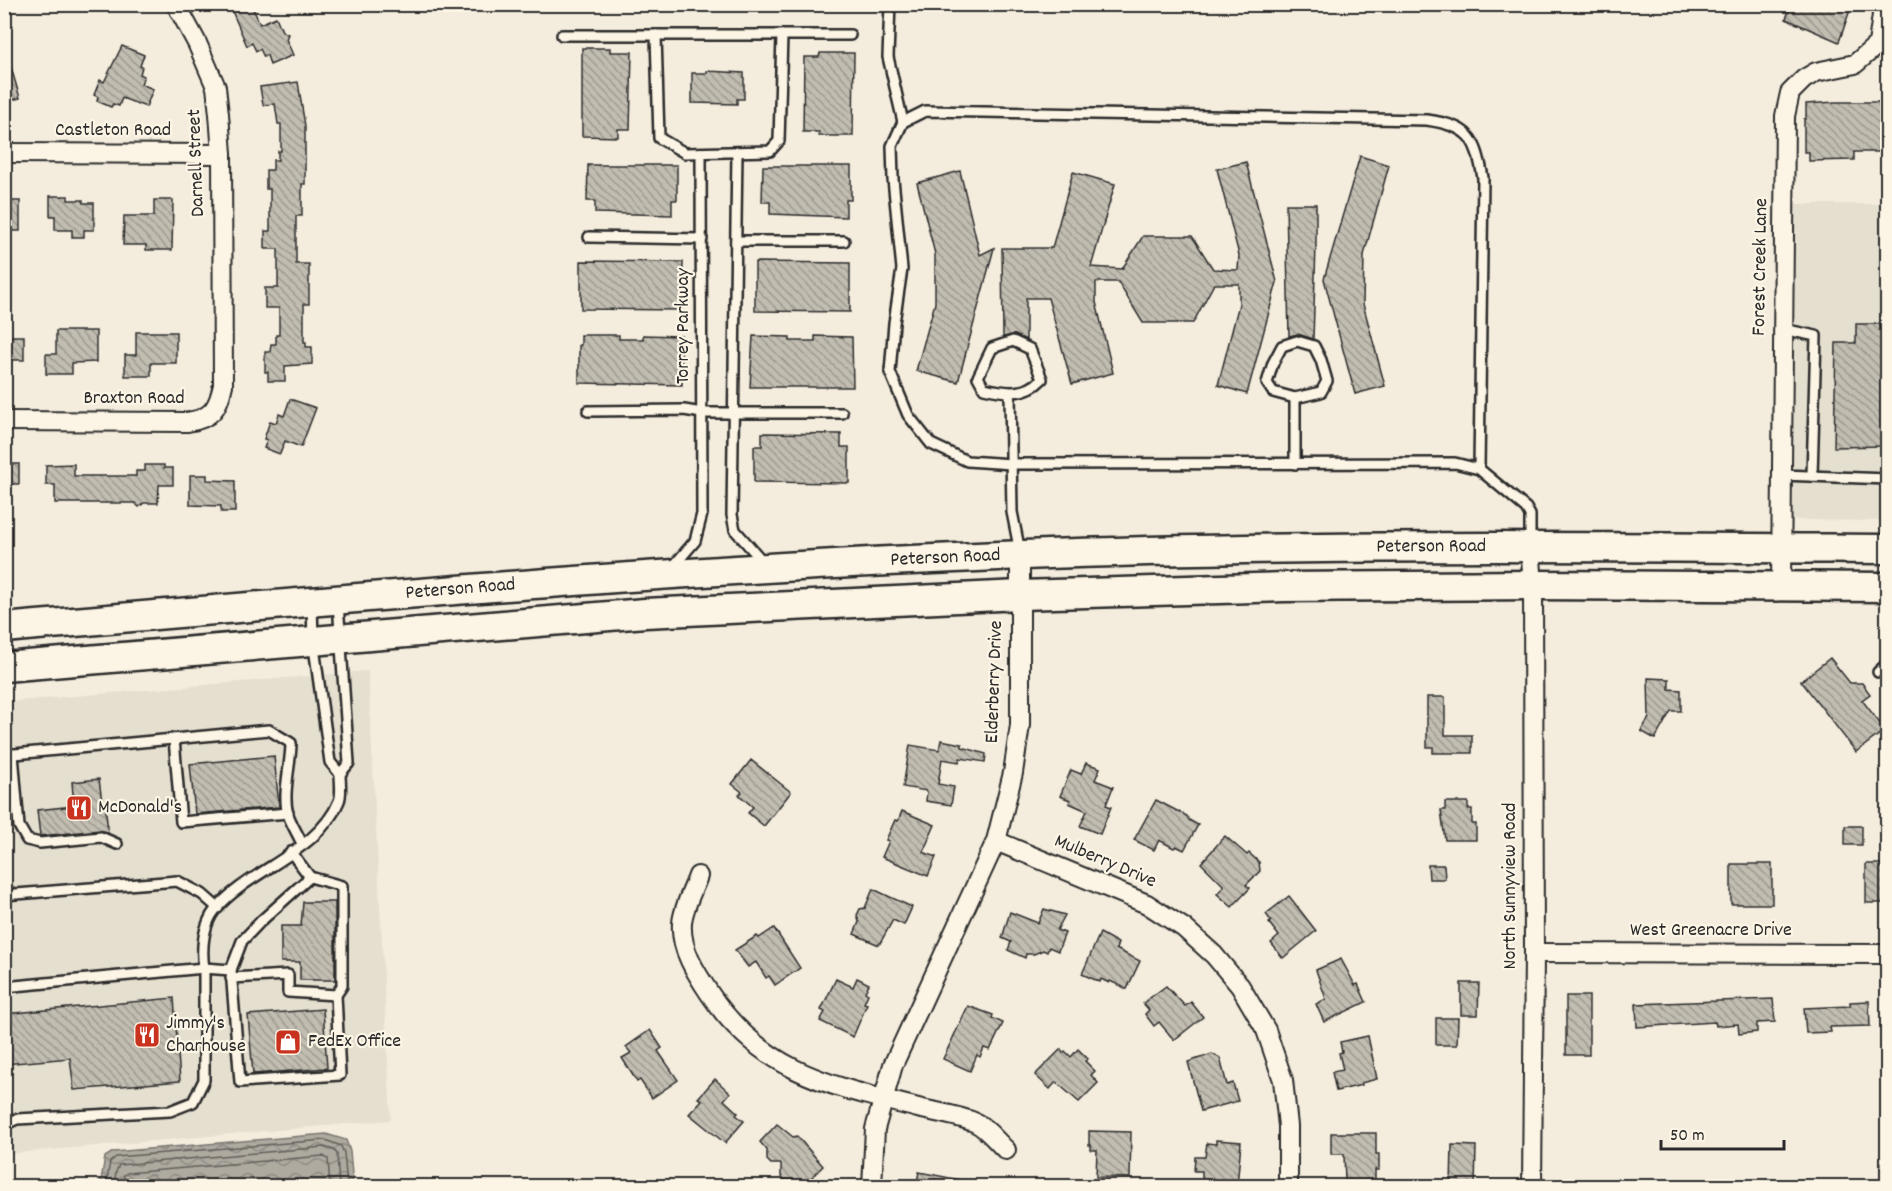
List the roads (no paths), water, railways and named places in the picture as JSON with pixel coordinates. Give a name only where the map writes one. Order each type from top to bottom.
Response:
[{"type":"main road","name":"Peterson Road","points":[[4,628],[666,574],[1020,555],[1163,550],[1530,546],[1887,549]]},
{"type":"main road","name":"Peterson Road","points":[[8,668],[645,613],[1020,595],[1284,587],[1887,586]]},
{"type":"street","name":"Darnell Street","points":[[176,4],[197,43],[216,87],[222,154],[223,329]]},
{"type":"street","name":"Forest Creek Lane","points":[[1781,586],[1785,116],[1790,93],[1804,79],[1816,72],[1855,64],[1884,37],[1881,4]]},
{"type":"street","name":"Castleton Road","points":[[4,153],[222,154]]},
{"type":"street","name":"Braxton Road","points":[[4,421],[187,422],[202,420],[213,412],[220,400],[223,385],[223,329]]},
{"type":"street","name":"North Sunnyview Road","points":[[1530,546],[1533,585],[1532,1186]]},
{"type":"street","name":"Elderberry Drive","points":[[996,841],[1013,773],[1020,725],[1020,555]]},
{"type":"street","points":[[872,1186],[876,1130],[893,1065],[996,841]]},
{"type":"street","name":"Mulberry Drive","points":[[996,841],[1147,904],[1184,928],[1214,955],[1240,986],[1266,1030],[1283,1080],[1288,1126],[1288,1186]]},
{"type":"street","points":[[698,876],[682,922],[683,937],[693,968],[718,1005],[758,1047],[783,1064],[815,1079],[976,1123],[1006,1150]]},
{"type":"street","name":"West Greenacre Drive","points":[[1534,953],[1887,954]]},
{"type":"lane","points":[[890,4],[888,57],[903,122],[892,146],[902,269],[890,372],[908,415],[931,444],[967,461],[1012,464],[1455,463],[1479,469],[1526,508],[1530,515],[1530,546]]},
{"type":"lane","points":[[562,35],[850,35]]},
{"type":"lane","points":[[656,35],[659,138],[685,153],[701,153],[770,151],[779,141],[782,35]]},
{"type":"lane","points":[[903,122],[925,111],[1427,120],[1447,123],[1460,129],[1472,138],[1479,154],[1483,178],[1479,469]]},
{"type":"lane","points":[[737,152],[732,515],[735,530],[768,567]]},
{"type":"lane","name":"Torrey Parkway","points":[[666,574],[695,541],[702,514],[701,153]]},
{"type":"lane","name":"Torrey Parkway","points":[[589,237],[702,239]]},
{"type":"lane","points":[[736,241],[844,241]]},
{"type":"lane","points":[[1783,328],[1815,336],[1812,476]]},
{"type":"lane","points":[[1013,340],[1030,349],[1042,379],[1034,388],[1010,393],[984,388],[978,377],[992,348],[1013,340]]},
{"type":"lane","points":[[1297,340],[1314,346],[1327,381],[1321,392],[1294,398],[1273,393],[1267,383],[1272,363],[1282,346],[1297,340]]},
{"type":"lane","points":[[1010,393],[1012,512],[1020,555]]},
{"type":"lane","points":[[1294,398],[1295,464]]},
{"type":"lane","points":[[588,411],[842,413]]},
{"type":"lane","points":[[1782,475],[1887,479]]},
{"type":"lane","points":[[325,601],[342,638],[350,763],[340,774]]},
{"type":"lane","points":[[4,1125],[17,1119],[170,1111],[193,1102],[204,1080],[203,949],[206,928],[218,908],[234,893],[326,825],[340,799],[340,774],[330,762],[313,640],[325,601]]},
{"type":"lane","points":[[1878,672],[1887,663]]},
{"type":"lane","points":[[117,844],[101,837],[40,843],[27,840],[19,826],[9,754],[269,730],[291,743],[286,797],[288,813],[302,844]]},
{"type":"lane","points":[[174,739],[181,822],[288,813]]},
{"type":"lane","points":[[291,852],[310,877],[342,886],[342,986],[336,995],[340,1075],[240,1082],[231,974],[242,942],[261,921],[310,877]]},
{"type":"lane","points":[[4,895],[177,881],[202,894],[218,908]]},
{"type":"lane","points":[[4,987],[204,968],[231,974],[288,975],[288,992],[336,995]]},
{"type":"water","points":[[326,1134],[346,1140],[350,1151],[353,1186],[100,1186],[105,1157],[113,1152]]},
{"type":"place","name":"McDonald's","points":[[79,808]]},
{"type":"place","name":"Jimmy's Charhouse","points":[[147,1035]]},
{"type":"place","name":"FedEx Office","points":[[288,1042]]}]
